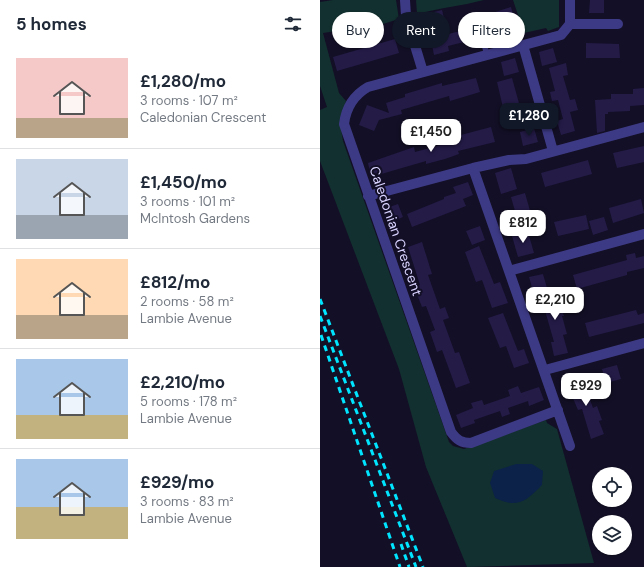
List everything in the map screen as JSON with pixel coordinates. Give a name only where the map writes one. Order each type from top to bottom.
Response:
[{"type":"street","points":[[405,0],[406,16],[423,72]]},
{"type":"street","points":[[570,0],[570,24],[618,24]]},
{"type":"street","name":"Caledonian Crescent","points":[[525,44],[560,35],[570,24]]},
{"type":"street","name":"Caledonian Crescent","points":[[512,48],[368,88],[360,92],[349,107],[344,124],[368,196],[454,437],[463,443],[471,443],[558,410]]},
{"type":"street","points":[[524,48],[553,151]]},
{"type":"street","points":[[368,196],[474,168],[509,160],[526,159],[644,126]]},
{"type":"street","points":[[474,168],[570,446]]},
{"type":"street","points":[[509,271],[644,234]]},
{"type":"street","points":[[545,370],[644,343]]},
{"type":"lane","points":[[485,48],[487,55]]},
{"type":"green space","points":[[333,0],[396,0],[398,12],[392,12],[392,21],[384,24],[384,12],[332,12],[332,32],[323,33],[339,93],[346,101],[340,122],[343,141],[449,442],[453,446],[464,449],[546,420],[547,423],[557,429],[594,563],[467,567],[426,467],[399,369],[320,161],[320,110],[327,107],[320,86],[320,2]]},
{"type":"green space","points":[[416,0],[484,0],[426,12],[417,12]]},
{"type":"green space","points":[[513,0],[559,0],[559,27],[548,31],[546,28],[525,33],[525,12],[517,12]]},
{"type":"water","points":[[516,464],[532,464],[543,471],[542,485],[521,502],[510,503],[495,498],[490,483],[494,471]]},
{"type":"building","points":[[590,0],[604,0],[604,13],[589,13]]},
{"type":"building","points":[[511,7],[512,12],[495,12]]},
{"type":"building","points":[[458,32],[458,44],[450,46],[450,34]]},
{"type":"building","points":[[392,40],[392,48],[398,48],[399,53],[337,71],[333,57],[364,48],[384,48],[384,42]]},
{"type":"building","points":[[586,43],[619,44],[620,58],[586,58]]},
{"type":"building","points":[[433,48],[448,48],[449,51],[434,55]]},
{"type":"building","points":[[553,48],[557,62],[542,66],[539,52]]},
{"type":"building","points":[[515,58],[519,72],[504,76],[501,62]]},
{"type":"building","points":[[566,63],[568,75],[563,76],[570,100],[575,99],[578,110],[570,112],[575,131],[561,135],[557,121],[563,119],[558,100],[552,101],[550,92],[555,91],[549,68]]},
{"type":"building","points":[[476,78],[480,92],[450,101],[449,96],[401,110],[402,114],[379,120],[374,131],[359,125],[367,105],[389,113],[386,103],[405,97],[405,94],[442,83],[442,86]]},
{"type":"building","points":[[512,78],[525,125],[508,129],[497,82]]},
{"type":"building","points":[[644,88],[644,105],[630,106],[630,111],[608,112],[608,114],[605,114],[605,131],[597,133],[595,100],[611,99],[611,94],[633,94],[633,89]]},
{"type":"building","points":[[491,127],[495,142],[458,151],[459,154],[445,159],[426,164],[426,161],[371,177],[368,163],[414,147],[415,152],[462,139],[461,135]]},
{"type":"building","points":[[534,128],[538,142],[523,146],[520,132]]},
{"type":"building","points":[[644,146],[644,162],[617,168],[613,153]]},
{"type":"building","points":[[588,160],[592,174],[545,187],[541,173]]},
{"type":"building","points":[[511,168],[517,189],[501,194],[495,173]]},
{"type":"building","points":[[468,182],[473,195],[463,199],[466,206],[412,227],[407,214],[456,193],[453,187]]},
{"type":"building","points":[[525,193],[534,225],[520,229],[511,197]]},
{"type":"building","points":[[641,199],[644,213],[613,223],[609,208]]},
{"type":"building","points":[[398,204],[403,217],[389,223],[384,209]]},
{"type":"building","points":[[586,215],[589,229],[558,236],[554,222]]},
{"type":"building","points":[[604,217],[608,230],[593,235],[589,221]]},
{"type":"building","points":[[480,226],[485,240],[472,245],[466,231]]},
{"type":"building","points":[[528,232],[534,253],[518,257],[512,236]]},
{"type":"building","points":[[422,242],[432,274],[428,275],[440,309],[445,307],[449,318],[443,320],[455,353],[459,352],[470,383],[456,388],[442,350],[437,352],[430,332],[435,330],[426,306],[422,307],[414,287],[420,285],[408,247]]},
{"type":"building","points":[[479,246],[494,284],[500,282],[508,303],[492,308],[482,280],[476,282],[465,252]]},
{"type":"building","points":[[635,253],[636,258],[644,256],[644,268],[627,272],[627,275],[577,289],[573,275],[627,260],[626,255]]},
{"type":"building","points":[[543,274],[547,288],[533,291],[529,277]]},
{"type":"building","points":[[555,289],[564,316],[562,316],[567,334],[563,335],[568,353],[554,356],[551,342],[554,342],[540,293]]},
{"type":"building","points":[[636,310],[638,315],[644,313],[644,323],[589,337],[585,323]]},
{"type":"building","points":[[503,313],[518,351],[524,349],[529,363],[514,368],[506,346],[500,348],[488,318]]},
{"type":"building","points":[[617,365],[621,379],[606,383],[602,369]]},
{"type":"building","points":[[578,376],[584,393],[587,391],[593,408],[597,406],[602,420],[599,421],[604,434],[591,439],[582,409],[578,410],[565,380]]},
{"type":"building","points":[[518,386],[521,393],[539,387],[544,400],[529,406],[528,401],[508,408],[510,414],[502,417],[500,411],[474,420],[475,423],[461,428],[456,415],[473,408],[471,403],[482,400],[484,405],[510,396],[508,390]]},
{"type":"railway","points":[[320,299],[423,567]]},
{"type":"railway","points":[[320,316],[416,567]]},
{"type":"railway","points":[[321,335],[400,567]]},
{"type":"railway","points":[[401,544],[409,567]]}]
